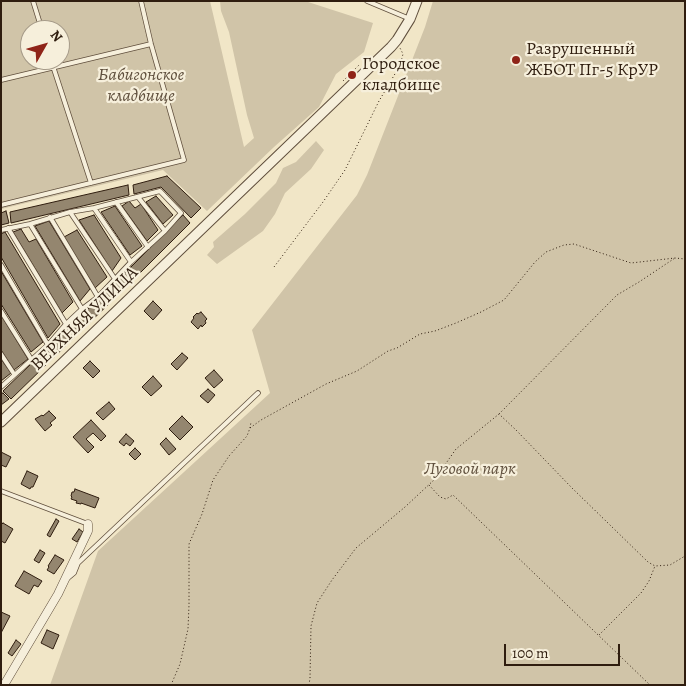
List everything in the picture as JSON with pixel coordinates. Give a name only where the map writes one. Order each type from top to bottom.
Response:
[{"type":"street","name":"ВЕРХНЯЯ УЛИЦА","points":[[1,422],[397,40],[410,19],[417,1]]},
{"type":"street","points":[[4,685],[58,594],[88,531],[88,524]]},
{"type":"lane","points":[[33,1],[39,20]]},
{"type":"lane","points":[[1,205],[184,160],[151,44],[141,1]]},
{"type":"lane","points":[[367,1],[410,19]]},
{"type":"lane","points":[[70,64],[151,44]]},
{"type":"lane","points":[[1,80],[44,70]]},
{"type":"lane","points":[[54,70],[91,184]]},
{"type":"lane","points":[[1,230],[160,191],[181,213],[148,248],[66,324],[48,345],[1,387]]},
{"type":"lane","points":[[138,196],[165,231]]},
{"type":"lane","points":[[116,202],[148,248]]},
{"type":"lane","points":[[94,208],[131,262]]},
{"type":"lane","points":[[70,212],[115,279]]},
{"type":"lane","points":[[50,217],[98,296]]},
{"type":"lane","points":[[30,224],[82,309]]},
{"type":"lane","points":[[8,228],[66,324]]},
{"type":"lane","points":[[1,265],[48,345]]},
{"type":"lane","points":[[1,311],[31,359]]},
{"type":"lane","points":[[1,354],[14,374]]},
{"type":"lane","points":[[64,582],[74,572],[78,563],[258,393]]},
{"type":"lane","points":[[1,491],[88,524]]},
{"type":"path","points":[[274,266],[345,170],[379,101],[399,67],[403,54],[397,40]]},
{"type":"path","points":[[250,428],[326,384],[357,371],[420,334],[435,331],[456,323],[504,300],[535,262],[546,252],[564,245],[574,244],[631,264],[676,258],[685,259]]},
{"type":"path","points":[[309,685],[311,626],[317,602],[356,548],[429,485],[456,449],[498,414],[617,295],[676,258]]},
{"type":"path","points":[[498,414],[648,562],[655,566],[670,565],[685,556]]},
{"type":"path","points":[[171,685],[180,664],[188,630],[189,544],[202,514],[213,480],[229,456],[247,436],[251,422]]},
{"type":"path","points":[[429,485],[440,497],[446,499],[453,495],[650,685]]},
{"type":"path","points":[[598,636],[641,593],[649,581],[655,566]]},
{"type":"green space","name":"Бабигонское кладбище","points":[[1,1],[210,1],[244,147],[254,138],[220,1],[305,1],[373,23],[364,52],[336,74],[319,107],[207,211],[163,170],[1,209]]},
{"type":"green space","name":"Луговой парк","points":[[433,1],[685,1],[685,685],[50,685],[98,551],[270,393],[252,330],[357,195],[367,175],[425,27]]},
{"type":"green space","points":[[316,141],[324,150],[311,169],[285,193],[275,214],[263,231],[217,264],[207,255],[214,247],[213,242],[276,183],[283,168],[296,162]]},
{"type":"building","points":[[167,176],[201,208],[191,218],[161,187],[134,194],[133,185]]},
{"type":"building","points":[[128,185],[129,195],[11,223],[10,212]]},
{"type":"building","points":[[156,196],[173,215],[163,224],[146,202]]},
{"type":"building","points":[[129,201],[135,208],[141,204],[158,230],[147,241],[122,206]]},
{"type":"building","points":[[115,206],[142,246],[130,255],[101,212]]},
{"type":"building","points":[[6,211],[9,223],[1,225],[1,213]]},
{"type":"building","points":[[94,215],[121,258],[112,271],[79,220]]},
{"type":"building","points":[[183,215],[190,223],[121,292],[114,284]]},
{"type":"building","points":[[49,221],[90,289],[80,301],[35,226]]},
{"type":"building","points":[[21,229],[29,242],[36,239],[73,302],[62,313],[13,232]]},
{"type":"building","points":[[77,230],[107,277],[95,288],[64,237]]},
{"type":"building","points":[[5,232],[60,324],[48,338],[1,257],[1,234]]},
{"type":"building","points":[[1,271],[43,342],[31,352],[1,304]]},
{"type":"building","points":[[113,285],[120,293],[11,399],[3,391]]},
{"type":"building","points":[[153,301],[162,310],[153,320],[144,311]]},
{"type":"building","points":[[201,312],[207,319],[206,323],[198,329],[191,322],[197,313]]},
{"type":"building","points":[[1,315],[28,359],[14,370],[1,350]]},
{"type":"building","points":[[182,353],[188,358],[177,370],[171,364]]},
{"type":"building","points":[[1,359],[11,373],[1,381]]},
{"type":"building","points":[[90,361],[100,371],[93,378],[83,368]]},
{"type":"building","points":[[214,370],[223,380],[214,388],[205,378]]},
{"type":"building","points":[[153,376],[162,386],[151,396],[142,387]]},
{"type":"building","points":[[208,389],[215,395],[208,403],[200,396]]},
{"type":"building","points":[[3,393],[9,399],[1,405],[1,394]]},
{"type":"building","points":[[109,402],[115,409],[103,420],[96,413]]},
{"type":"building","points":[[49,411],[56,418],[45,431],[35,419]]},
{"type":"building","points":[[182,416],[193,427],[180,440],[169,429]]},
{"type":"building","points":[[91,420],[106,436],[101,441],[93,433],[86,439],[94,447],[88,453],[73,437]]},
{"type":"building","points":[[126,434],[134,441],[130,446],[126,443],[124,446],[119,442]]},
{"type":"building","points":[[166,438],[176,449],[169,455],[160,444]]},
{"type":"building","points":[[135,448],[141,454],[135,460],[129,454]]},
{"type":"building","points":[[1,452],[11,457],[6,467],[1,465]]},
{"type":"building","points":[[27,471],[38,476],[33,487],[30,489],[21,484]]},
{"type":"building","points":[[75,489],[99,498],[95,508],[76,503],[77,501],[71,499],[72,492]]},
{"type":"building","points":[[56,519],[59,521],[50,537],[47,535]]},
{"type":"building","points":[[3,523],[13,529],[5,543],[1,541],[1,525]]},
{"type":"building","points":[[79,529],[83,532],[77,542],[72,539]]},
{"type":"building","points":[[40,550],[45,553],[39,563],[34,560]]},
{"type":"building","points":[[55,555],[64,560],[54,574],[47,570]]},
{"type":"building","points":[[24,571],[42,581],[38,587],[34,585],[29,594],[15,586]]},
{"type":"building","points":[[1,612],[10,616],[1,633]]},
{"type":"building","points":[[47,630],[59,635],[53,649],[41,643]]},
{"type":"building","points":[[16,640],[21,644],[12,656],[8,653]]},
{"type":"place","name":"Разрушенный ЖБОТ Пг-5 КрУР","points":[[516,60]]},
{"type":"place","name":"Городское кладбище","points":[[352,75]]}]
